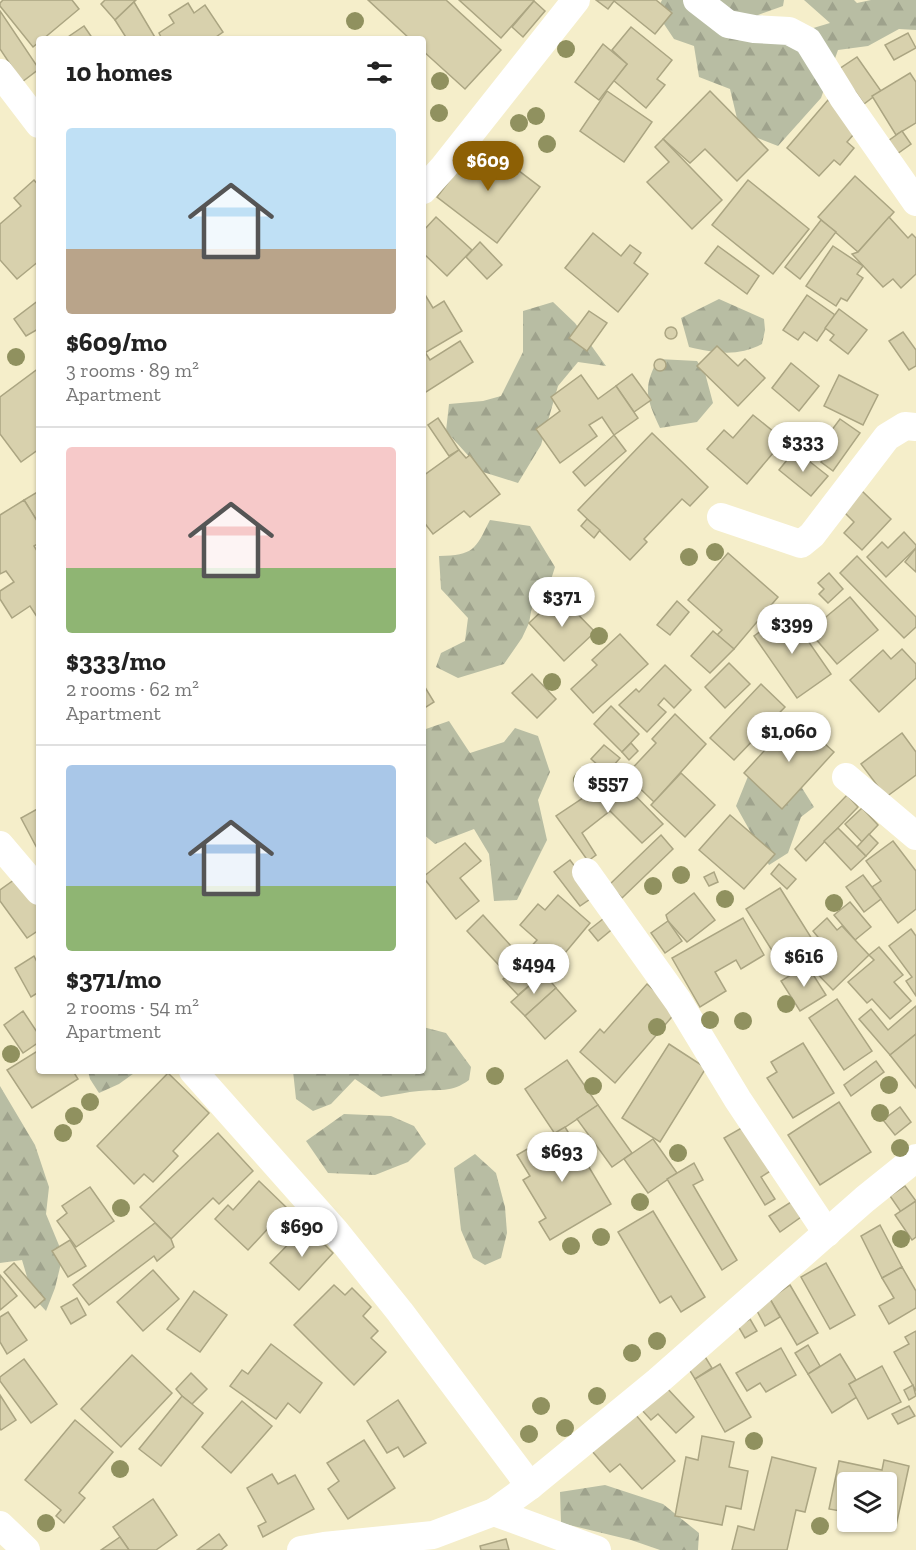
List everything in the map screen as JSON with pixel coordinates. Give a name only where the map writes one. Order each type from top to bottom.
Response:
[{"type":"street","points":[[426,187],[576,0]]},
{"type":"street","points":[[697,0],[728,24],[754,29],[789,31],[808,41],[844,99],[916,202]]},
{"type":"street","points":[[0,73],[36,120]]},
{"type":"street","points":[[721,517],[801,544],[812,535],[887,436],[905,426],[916,427]]},
{"type":"street","points":[[846,777],[916,836]]},
{"type":"street","points":[[0,845],[36,887]]},
{"type":"street","points":[[586,872],[678,1001],[738,1100],[827,1233]]},
{"type":"street","points":[[196,1074],[357,1258],[530,1486]]},
{"type":"street","points":[[301,1550],[433,1535],[494,1512],[530,1486],[658,1381],[916,1158]]},
{"type":"street","points":[[494,1512],[597,1550]]},
{"type":"street","points":[[0,1525],[26,1550]]},
{"type":"green space","points":[[662,0],[784,0],[783,6],[758,15],[810,29],[830,23],[804,0],[854,0],[857,3],[871,0],[916,0],[916,30],[899,29],[868,46],[838,50],[821,98],[778,146],[740,131],[730,89],[699,77],[694,46],[674,39],[656,12]]},
{"type":"green space","points":[[719,299],[764,319],[765,330],[762,344],[744,351],[726,353],[689,347],[681,318]]},
{"type":"green space","points":[[553,302],[575,323],[606,366],[578,362],[558,386],[541,445],[518,483],[483,472],[446,431],[449,404],[483,401],[501,396],[523,352],[523,311]]},
{"type":"green space","points":[[658,359],[697,361],[705,373],[713,403],[697,422],[660,428],[648,394],[650,378]]},
{"type":"green space","points":[[490,520],[530,526],[555,567],[549,586],[533,601],[529,623],[522,638],[504,664],[458,678],[436,667],[441,653],[465,641],[468,618],[441,589],[439,556],[460,554],[472,549],[481,538]]},
{"type":"green space","points":[[449,721],[470,753],[504,742],[515,728],[538,736],[550,772],[538,800],[547,840],[517,900],[494,901],[489,854],[474,829],[435,844],[426,836],[426,729]]},
{"type":"green space","points":[[751,769],[802,788],[814,807],[801,817],[788,853],[769,865],[736,806]]},
{"type":"green space","points":[[426,1028],[446,1033],[471,1067],[469,1080],[451,1089],[414,1091],[381,1097],[355,1079],[331,1104],[313,1111],[296,1099],[293,1074],[426,1074]]},
{"type":"green space","points":[[89,1074],[133,1074],[119,1084],[99,1093]]},
{"type":"green space","points":[[0,1086],[35,1145],[49,1187],[46,1214],[63,1255],[55,1288],[46,1311],[33,1297],[22,1260],[0,1263]]},
{"type":"green space","points":[[344,1114],[391,1116],[414,1126],[426,1144],[408,1162],[375,1175],[328,1173],[306,1141]]},
{"type":"green space","points":[[475,1154],[496,1173],[505,1207],[507,1233],[501,1258],[485,1265],[473,1258],[461,1230],[454,1168]]},
{"type":"green space","points":[[605,1485],[663,1504],[699,1533],[698,1550],[660,1550],[631,1540],[561,1523],[560,1492]]},
{"type":"building","points":[[3,0],[72,0],[79,9],[47,36],[36,36],[36,44],[33,47],[0,6]]},
{"type":"building","points":[[105,0],[136,0],[115,20],[101,4]]},
{"type":"building","points":[[368,0],[446,0],[501,50],[465,89],[426,54],[426,36],[407,36]]},
{"type":"building","points":[[459,0],[533,0],[534,1],[501,38]]},
{"type":"building","points":[[596,0],[656,0],[672,13],[655,34],[614,1],[608,9]]},
{"type":"building","points":[[534,1],[545,11],[523,37],[512,27]]},
{"type":"building","points":[[134,2],[154,36],[125,36],[115,20]]},
{"type":"building","points":[[188,3],[194,13],[205,5],[223,32],[217,36],[160,36],[159,33],[174,23],[169,15]]},
{"type":"building","points":[[0,11],[36,65],[36,71],[22,82],[0,49]]},
{"type":"building","points":[[84,26],[91,36],[69,36]]},
{"type":"building","points":[[631,27],[672,60],[657,79],[665,85],[646,108],[613,80],[627,64],[612,50]]},
{"type":"building","points":[[908,33],[916,48],[894,60],[885,45]]},
{"type":"building","points":[[603,44],[627,64],[599,100],[575,82]]},
{"type":"building","points":[[857,57],[881,91],[864,104],[839,69]]},
{"type":"building","points":[[910,73],[916,82],[916,123],[896,135],[872,96]]},
{"type":"building","points":[[607,91],[652,122],[624,162],[580,131]]},
{"type":"building","points":[[710,91],[768,150],[737,181],[705,149],[690,163],[663,139]]},
{"type":"building","points":[[828,100],[860,127],[847,142],[854,148],[840,165],[834,160],[819,176],[787,148]]},
{"type":"building","points":[[902,131],[911,144],[897,154],[888,141]]},
{"type":"building","points":[[663,139],[722,200],[692,229],[647,182],[669,162],[655,147]]},
{"type":"building","points":[[480,141],[540,187],[497,243],[437,197]]},
{"type":"building","points":[[855,176],[894,212],[858,252],[818,217]]},
{"type":"building","points":[[34,180],[36,182],[36,263],[17,279],[0,260],[0,224],[21,206],[14,198]]},
{"type":"building","points":[[748,180],[809,229],[773,274],[712,225]]},
{"type":"building","points":[[436,217],[472,250],[447,276],[426,256],[426,228]]},
{"type":"building","points":[[889,217],[908,238],[912,234],[916,238],[916,274],[901,288],[893,279],[883,287],[852,254],[858,252]]},
{"type":"building","points":[[821,220],[836,232],[800,279],[785,267]]},
{"type":"building","points":[[593,233],[621,256],[630,245],[641,253],[634,263],[648,274],[618,312],[565,268]]},
{"type":"building","points":[[480,242],[502,265],[487,279],[466,257]]},
{"type":"building","points":[[718,246],[759,276],[747,294],[705,263]]},
{"type":"building","points":[[833,246],[863,266],[857,274],[863,278],[847,301],[841,298],[836,306],[806,286]]},
{"type":"building","points":[[807,295],[835,315],[817,341],[804,332],[798,340],[783,330]]},
{"type":"building","points":[[426,296],[433,308],[444,301],[462,331],[426,352]]},
{"type":"building","points":[[36,302],[36,330],[26,336],[14,319]]},
{"type":"building","points":[[839,309],[867,330],[848,354],[830,340],[834,335],[825,328]]},
{"type":"building","points":[[589,311],[607,323],[587,351],[569,338]]},
{"type":"building","points":[[673,327],[677,333],[673,339],[669,339],[665,331]]},
{"type":"building","points":[[903,332],[916,350],[916,366],[909,370],[889,341]]},
{"type":"building","points":[[460,341],[473,362],[426,392],[426,354],[430,360]]},
{"type":"building","points":[[717,346],[738,366],[745,359],[765,378],[738,406],[697,366]]},
{"type":"building","points":[[662,359],[665,360],[665,370],[658,371],[655,370],[654,363],[655,360]]},
{"type":"building","points":[[791,363],[819,386],[799,411],[772,388]]},
{"type":"building","points":[[36,370],[36,451],[21,462],[0,434],[0,397]]},
{"type":"building","points":[[632,374],[651,400],[634,412],[616,386]]},
{"type":"building","points":[[581,375],[598,399],[616,386],[638,418],[614,435],[602,417],[589,425],[597,436],[560,463],[536,429],[560,411],[551,397]]},
{"type":"building","points":[[839,375],[878,395],[863,425],[824,406]]},
{"type":"building","points":[[753,415],[784,440],[747,484],[707,449],[724,430],[733,438]]},
{"type":"building","points":[[438,418],[459,450],[449,456],[428,425]]},
{"type":"building","points":[[840,419],[860,433],[833,471],[821,462],[830,449],[822,443]]},
{"type":"building","points":[[652,433],[708,487],[690,506],[682,499],[644,539],[647,542],[630,560],[578,510]]},
{"type":"building","points":[[614,435],[626,451],[585,486],[573,472]]},
{"type":"building","points":[[459,450],[466,458],[470,455],[500,494],[470,517],[464,511],[433,534],[426,525],[426,474]]},
{"type":"building","points":[[795,450],[828,476],[811,496],[779,470]]},
{"type":"building","points":[[862,491],[891,519],[862,550],[844,533],[854,522],[843,511]]},
{"type":"building","points":[[36,493],[36,519],[24,500]]},
{"type":"building","points":[[24,500],[36,519],[36,545],[34,546],[36,549],[36,615],[30,606],[12,618],[0,599],[0,591],[14,582],[6,571],[0,574],[0,515]]},
{"type":"building","points":[[587,519],[600,530],[594,538],[581,526]]},
{"type":"building","points":[[904,532],[916,548],[886,577],[867,557],[882,542],[888,548]]},
{"type":"building","points":[[916,548],[916,572],[905,562]]},
{"type":"building","points":[[728,553],[778,597],[734,649],[717,635],[722,630],[688,600]]},
{"type":"building","points":[[857,556],[916,617],[916,627],[904,638],[840,573]]},
{"type":"building","points":[[829,573],[843,589],[828,603],[819,594],[824,589],[818,583]]},
{"type":"building","points":[[559,595],[595,632],[564,661],[529,623]]},
{"type":"building","points":[[850,597],[878,630],[837,664],[809,631]]},
{"type":"building","points":[[677,601],[689,612],[670,635],[657,625]]},
{"type":"building","points":[[788,612],[831,674],[797,698],[754,636]]},
{"type":"building","points":[[713,631],[734,649],[710,673],[691,656]]},
{"type":"building","points":[[620,634],[648,664],[593,713],[571,689],[597,665],[592,660]]},
{"type":"building","points":[[902,649],[916,664],[916,678],[879,712],[850,680],[883,650],[891,659]]},
{"type":"building","points":[[729,663],[750,684],[725,708],[705,687]]},
{"type":"building","points":[[665,665],[691,690],[674,708],[664,698],[658,705],[666,712],[647,732],[619,705],[636,689],[639,692]]},
{"type":"building","points":[[532,674],[556,699],[537,718],[512,693]]},
{"type":"building","points":[[761,684],[785,707],[734,760],[710,738]]},
{"type":"building","points":[[426,689],[434,702],[426,707]]},
{"type":"building","points":[[611,706],[639,734],[622,752],[594,724]]},
{"type":"building","points":[[675,714],[706,744],[654,802],[626,775],[656,743],[652,739]]},
{"type":"building","points":[[795,717],[834,752],[782,809],[744,773]]},
{"type":"building","points":[[902,733],[916,752],[916,775],[886,797],[861,764]]},
{"type":"building","points":[[631,743],[638,751],[629,760],[622,752]]},
{"type":"building","points":[[604,745],[620,758],[607,773],[591,759]]},
{"type":"building","points":[[681,773],[715,805],[685,837],[651,805]]},
{"type":"building","points":[[616,776],[663,824],[642,843],[610,811],[582,833],[596,855],[588,861],[556,816]]},
{"type":"building","points":[[847,795],[858,807],[806,861],[795,849]]},
{"type":"building","points":[[862,808],[878,825],[862,842],[845,824]]},
{"type":"building","points":[[36,810],[36,846],[21,818]]},
{"type":"building","points":[[730,815],[775,854],[744,889],[699,850]]},
{"type":"building","points":[[838,828],[866,856],[851,870],[824,841]]},
{"type":"building","points":[[869,834],[878,843],[866,856],[857,847]]},
{"type":"building","points":[[661,835],[673,849],[622,898],[609,885]]},
{"type":"building","points":[[893,841],[916,871],[916,909],[898,923],[872,887],[881,881],[866,861]]},
{"type":"building","points":[[465,843],[481,861],[460,878],[479,901],[456,919],[426,881],[426,875]]},
{"type":"building","points":[[570,860],[596,895],[580,906],[554,872]]},
{"type":"building","points":[[779,864],[796,879],[787,889],[771,874]]},
{"type":"building","points":[[714,872],[718,882],[709,886],[704,877]]},
{"type":"building","points":[[863,875],[881,899],[864,912],[846,887]]},
{"type":"building","points":[[18,877],[36,903],[36,932],[27,938],[0,901],[0,890]]},
{"type":"building","points":[[780,888],[812,939],[778,960],[746,909]]},
{"type":"building","points":[[694,893],[715,920],[687,942],[668,921],[666,915]]},
{"type":"building","points":[[558,895],[590,923],[550,971],[527,951],[537,940],[520,925],[538,904],[545,910]]},
{"type":"building","points":[[850,902],[871,927],[855,940],[834,915]]},
{"type":"building","points":[[483,915],[539,977],[518,995],[503,979],[508,975],[467,931]]},
{"type":"building","points":[[608,915],[616,926],[598,941],[589,930]]},
{"type":"building","points":[[743,918],[764,955],[741,969],[736,960],[715,972],[726,991],[700,1007],[672,958]]},
{"type":"building","points":[[827,918],[837,930],[842,926],[869,955],[833,990],[803,959],[822,942],[813,931]]},
{"type":"building","points":[[668,921],[682,941],[665,953],[651,933]]},
{"type":"building","points":[[911,929],[916,936],[916,996],[906,981],[912,977],[889,946]]},
{"type":"building","points":[[879,947],[903,975],[894,982],[911,1001],[890,1019],[872,999],[867,1003],[848,982],[874,960],[869,955]]},
{"type":"building","points":[[34,956],[36,994],[31,997],[15,968]]},
{"type":"building","points":[[807,965],[826,995],[800,1011],[781,981]]},
{"type":"building","points":[[544,973],[556,988],[525,1016],[511,1002]]},
{"type":"building","points":[[647,984],[677,1011],[615,1083],[580,1052],[600,1029],[604,1033]]},
{"type":"building","points":[[556,988],[576,1011],[545,1039],[525,1016]]},
{"type":"building","points":[[837,999],[872,1051],[844,1070],[809,1018]]},
{"type":"building","points":[[916,1006],[916,1034],[890,1055],[859,1019],[871,1009],[888,1030]]},
{"type":"building","points":[[23,1011],[36,1030],[36,1044],[23,1053],[4,1025]]},
{"type":"building","points":[[916,1034],[916,1088],[890,1055]]},
{"type":"building","points":[[803,1043],[834,1093],[793,1118],[767,1078],[777,1072],[771,1062]]},
{"type":"building","points":[[669,1044],[706,1068],[660,1142],[622,1118]]},
{"type":"building","points":[[36,1052],[36,1074],[75,1074],[78,1079],[32,1108],[7,1070]]},
{"type":"building","points":[[567,1060],[598,1105],[555,1134],[525,1089]]},
{"type":"building","points":[[876,1061],[884,1072],[851,1096],[844,1085]]},
{"type":"building","points":[[167,1074],[209,1113],[173,1151],[178,1156],[153,1182],[144,1174],[134,1184],[97,1146]]},
{"type":"building","points":[[839,1102],[871,1152],[820,1185],[788,1135]]},
{"type":"building","points":[[598,1105],[632,1153],[612,1167],[577,1119]]},
{"type":"building","points":[[900,1107],[911,1122],[895,1135],[883,1120]]},
{"type":"building","points":[[745,1126],[772,1170],[761,1177],[775,1199],[765,1205],[724,1138]]},
{"type":"building","points":[[565,1127],[611,1204],[550,1240],[539,1222],[546,1218],[523,1180],[530,1176],[517,1155]]},
{"type":"building","points":[[218,1133],[253,1171],[219,1204],[213,1198],[171,1239],[140,1207]]},
{"type":"building","points":[[653,1139],[677,1173],[648,1193],[624,1159]]},
{"type":"building","points":[[694,1163],[703,1180],[693,1185],[737,1260],[722,1270],[667,1179]]},
{"type":"building","points":[[259,1181],[287,1208],[248,1250],[215,1219],[228,1205],[233,1210]]},
{"type":"building","points":[[905,1186],[916,1201],[901,1212],[890,1196]]},
{"type":"building","points":[[90,1187],[114,1221],[76,1247],[57,1221],[67,1213],[62,1206]]},
{"type":"building","points":[[916,1201],[916,1237],[912,1240],[895,1215]]},
{"type":"building","points":[[791,1202],[801,1217],[780,1232],[769,1216]]},
{"type":"building","points":[[653,1211],[705,1297],[681,1312],[671,1296],[660,1303],[618,1232]]},
{"type":"building","points":[[155,1223],[171,1239],[174,1247],[157,1261],[154,1256],[89,1305],[73,1285]]},
{"type":"building","points":[[880,1225],[902,1267],[882,1278],[861,1236]]},
{"type":"building","points":[[306,1226],[333,1253],[299,1290],[270,1263]]},
{"type":"building","points":[[70,1240],[86,1266],[68,1277],[52,1251]]},
{"type":"building","points":[[14,1263],[45,1299],[35,1308],[4,1272]]},
{"type":"building","points":[[826,1263],[855,1315],[830,1329],[801,1277]]},
{"type":"building","points":[[902,1267],[916,1291],[916,1308],[889,1324],[879,1306],[894,1298],[882,1278]]},
{"type":"building","points":[[153,1270],[179,1299],[143,1331],[117,1302]]},
{"type":"building","points":[[0,1275],[17,1296],[0,1310]]},
{"type":"building","points":[[334,1285],[345,1295],[352,1288],[371,1307],[363,1316],[378,1331],[371,1338],[386,1352],[354,1385],[294,1325]]},
{"type":"building","points":[[790,1285],[818,1333],[797,1345],[770,1299]]},
{"type":"building","points":[[194,1291],[227,1315],[200,1352],[167,1329]]},
{"type":"building","points":[[77,1298],[86,1315],[71,1324],[61,1307]]},
{"type":"building","points":[[770,1299],[780,1317],[765,1326],[755,1307]]},
{"type":"building","points":[[8,1312],[27,1340],[7,1354],[0,1342],[0,1317]]},
{"type":"building","points":[[750,1319],[757,1331],[745,1338],[738,1326]]},
{"type":"building","points":[[916,1331],[916,1391],[894,1352],[909,1344],[905,1337]]},
{"type":"building","points":[[271,1344],[322,1383],[300,1413],[288,1403],[276,1419],[230,1386],[242,1370],[248,1374]]},
{"type":"building","points":[[808,1345],[820,1366],[808,1374],[795,1353]]},
{"type":"building","points":[[781,1348],[796,1375],[766,1392],[760,1383],[747,1391],[736,1373]]},
{"type":"building","points":[[840,1354],[856,1380],[849,1384],[857,1397],[832,1413],[808,1374]]},
{"type":"building","points":[[132,1355],[172,1393],[121,1447],[81,1409]]},
{"type":"building","points":[[704,1355],[712,1368],[695,1379],[687,1366]]},
{"type":"building","points":[[24,1359],[57,1404],[31,1423],[0,1381],[0,1377]]},
{"type":"building","points":[[720,1364],[751,1417],[725,1432],[695,1379]]},
{"type":"building","points":[[882,1366],[901,1402],[868,1419],[849,1384]]},
{"type":"building","points":[[191,1373],[207,1389],[192,1404],[176,1389]]},
{"type":"building","points":[[913,1385],[916,1396],[909,1400],[904,1390]]},
{"type":"building","points":[[665,1386],[694,1417],[676,1433],[658,1414],[651,1420],[641,1409]]},
{"type":"building","points":[[0,1395],[16,1420],[1,1430],[0,1428]]},
{"type":"building","points":[[182,1396],[203,1413],[161,1466],[139,1449]]},
{"type":"building","points":[[398,1400],[426,1443],[404,1457],[398,1447],[387,1453],[367,1421]]},
{"type":"building","points":[[242,1401],[272,1426],[231,1473],[202,1447]]},
{"type":"building","points":[[909,1406],[915,1416],[898,1424],[892,1414]]},
{"type":"building","points":[[635,1414],[675,1461],[642,1489],[620,1464],[610,1472],[592,1451]]},
{"type":"building","points":[[75,1420],[113,1452],[79,1493],[85,1498],[64,1523],[56,1516],[61,1510],[25,1480]]},
{"type":"building","points":[[702,1436],[734,1442],[729,1467],[748,1471],[741,1509],[726,1506],[722,1525],[675,1516],[686,1457],[698,1460]]},
{"type":"building","points":[[364,1440],[395,1488],[348,1519],[328,1489],[339,1481],[327,1463]]},
{"type":"building","points":[[772,1457],[816,1468],[805,1512],[796,1510],[787,1550],[732,1550],[738,1526],[754,1530]]},
{"type":"building","points":[[884,1460],[909,1466],[897,1521],[897,1472],[837,1472],[837,1510],[829,1509],[839,1461],[882,1470]]},
{"type":"building","points":[[272,1474],[278,1484],[295,1475],[314,1509],[263,1537],[258,1526],[266,1522],[247,1488]]},
{"type":"building","points":[[153,1499],[177,1535],[156,1550],[129,1550],[113,1527]]},
{"type":"building","points":[[219,1534],[227,1545],[221,1550],[197,1550]]},
{"type":"building","points":[[120,1537],[129,1550],[101,1550]]},
{"type":"building","points":[[506,1539],[509,1550],[481,1550],[480,1546]]}]
